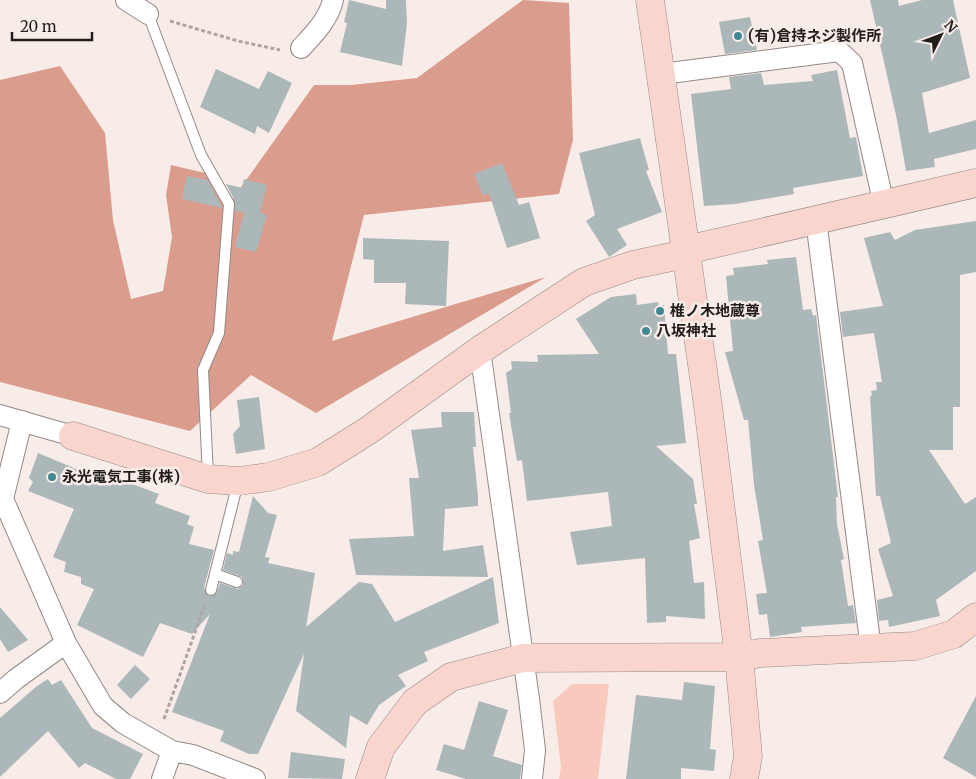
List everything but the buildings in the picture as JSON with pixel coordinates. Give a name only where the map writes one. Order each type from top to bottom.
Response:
[{"type":"street","points":[[127,0],[148,14]]},
{"type":"street","points":[[301,48],[319,28],[331,8],[333,0]]},
{"type":"street","points":[[650,0],[708,406],[739,657],[747,747],[744,779]]},
{"type":"street","points":[[662,74],[839,51],[852,62],[884,205]]},
{"type":"street","points":[[0,415],[208,479],[239,481],[269,477],[318,462],[369,430],[480,350],[584,282],[633,265],[685,254],[695,248],[976,183]]},
{"type":"street","points":[[816,220],[871,649]]},
{"type":"street","points":[[480,350],[523,658],[534,750],[532,779]]},
{"type":"street","points":[[22,421],[3,499],[66,644],[103,706],[122,723],[164,747],[193,755],[255,779]]},
{"type":"street","points":[[370,779],[382,747],[415,702],[451,677],[523,658],[739,657],[760,653],[916,646],[954,634],[976,617]]},
{"type":"street","points":[[0,693],[16,679],[66,644]]},
{"type":"street","points":[[162,779],[164,747]]},
{"type":"lane","points":[[148,14],[201,155],[229,204],[219,333],[203,370],[208,479]]},
{"type":"lane","points":[[211,590],[239,481]]},
{"type":"lane","points":[[215,574],[237,582]]},
{"type":"path","points":[[148,14],[238,42],[281,50],[301,48]]},
{"type":"path","points":[[164,747],[211,590]]},
{"type":"shaded area","points":[[523,0],[569,3],[573,140],[559,194],[364,215],[332,341],[546,277],[316,413],[251,375],[190,431],[0,382],[0,80],[60,66],[105,133],[113,220],[131,299],[163,291],[172,237],[166,195],[171,165],[205,173],[229,204],[314,85],[351,85],[417,78]]},
{"type":"shaded area","points":[[572,684],[609,684],[598,779],[559,779],[561,767],[553,701]]},
{"type":"place","name":"(有)倉持ネジ製作所","points":[[738,36]]},
{"type":"place","name":"椎ノ木地蔵尊","points":[[660,311]]},
{"type":"place","name":"八坂神社","points":[[646,331]]},
{"type":"place","name":"永光電気工事(株)","points":[[52,477]]}]
